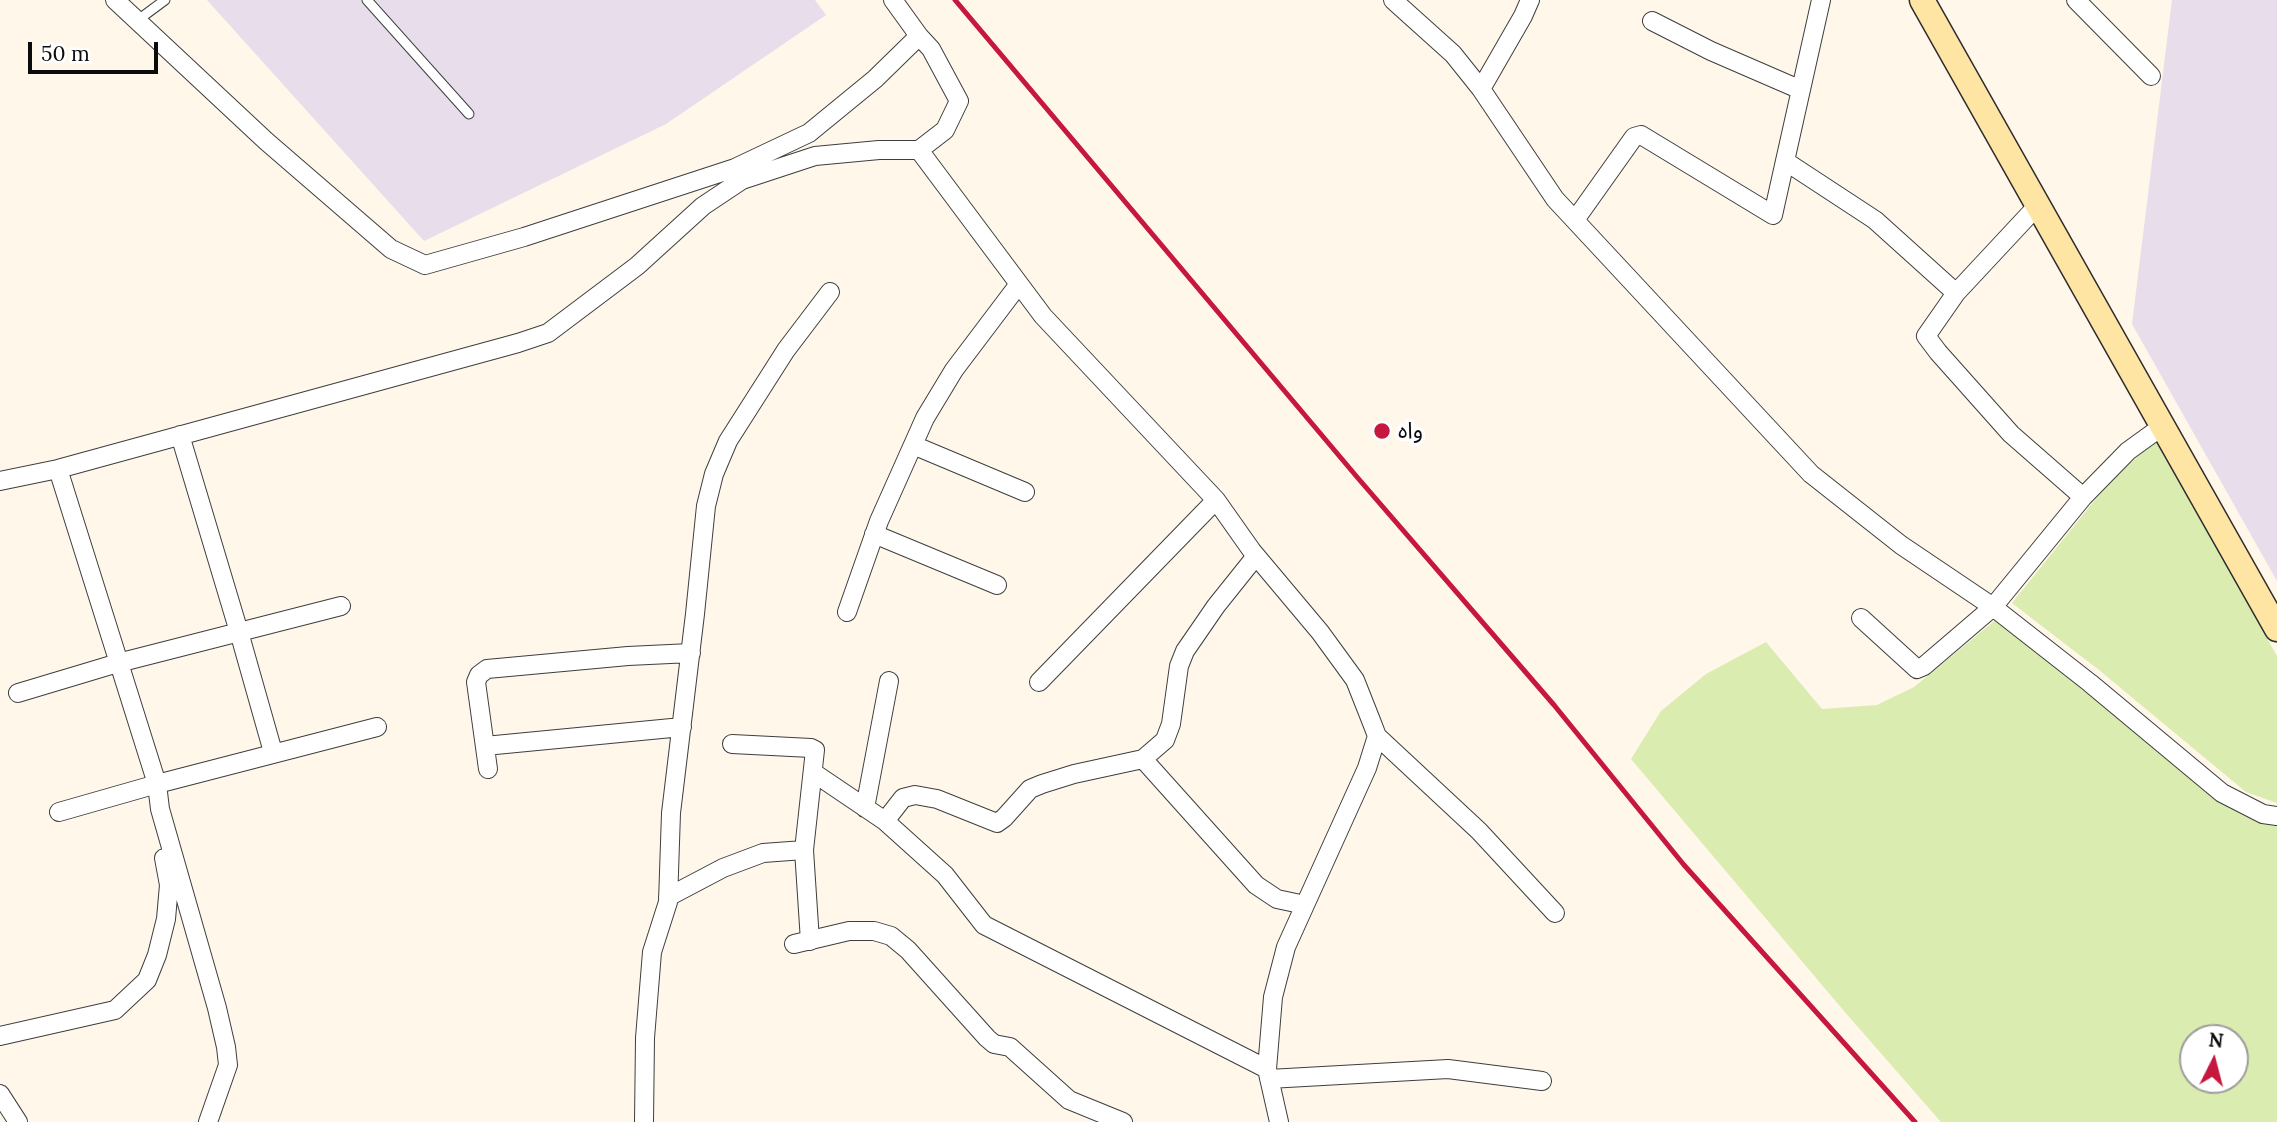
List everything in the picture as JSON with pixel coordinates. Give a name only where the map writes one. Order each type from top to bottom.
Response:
[{"type":"main road","points":[[1922,0],[2277,629]]},
{"type":"street","points":[[115,0],[266,141],[391,249],[425,265],[524,237],[735,168],[809,133],[876,79],[919,36]]},
{"type":"street","points":[[0,481],[58,469],[518,343],[548,332],[637,266],[702,206],[742,180],[815,156],[879,150],[919,150],[945,130],[959,101],[931,49],[893,0]]},
{"type":"street","points":[[1393,0],[1412,6],[1481,89],[1555,198],[1811,474],[1901,545],[1993,607],[2090,683],[2222,793],[2263,814],[2277,816]]},
{"type":"street","points":[[1481,89],[1530,0]]},
{"type":"street","points":[[1575,220],[1634,136],[1641,135],[1773,215],[1821,0]]},
{"type":"street","points":[[2076,0],[2151,76]]},
{"type":"street","points":[[1652,21],[1711,51],[1801,90]]},
{"type":"street","points":[[919,150],[1043,316],[1216,500],[1256,556],[1320,632],[1355,680],[1377,736],[1479,831],[1555,913]]},
{"type":"street","points":[[1785,160],[1875,220],[1956,293]]},
{"type":"street","points":[[2039,204],[1956,293],[1926,336],[2011,434],[2082,497]]},
{"type":"street","points":[[847,612],[874,534],[925,418],[954,370],[1019,284]]},
{"type":"street","points":[[644,1122],[645,1038],[652,952],[668,897],[671,813],[706,506],[714,474],[728,441],[786,350],[830,292]]},
{"type":"street","points":[[1861,618],[1917,669],[1924,666],[1993,607],[2082,497],[2129,451],[2164,425]]},
{"type":"street","points":[[180,435],[273,752]]},
{"type":"street","points":[[913,445],[1025,492]]},
{"type":"street","points":[[0,1036],[115,1010],[147,980],[157,955],[166,919],[169,885],[157,784],[58,469]]},
{"type":"street","points":[[1039,682],[1216,500]]},
{"type":"street","points":[[874,534],[997,585]]},
{"type":"street","points":[[885,821],[903,798],[915,795],[937,799],[997,823],[1031,789],[1042,784],[1143,759],[1165,740],[1171,724],[1179,666],[1185,651],[1216,606],[1256,556]]},
{"type":"street","points":[[18,693],[118,663],[341,606]]},
{"type":"street","points":[[488,769],[476,682],[479,675],[487,669],[691,653]]},
{"type":"street","points":[[865,808],[890,681]]},
{"type":"street","points":[[59,813],[273,752],[377,727]]},
{"type":"street","points":[[485,746],[682,727]]},
{"type":"street","points":[[1279,1122],[1268,1074],[1273,997],[1286,947],[1367,768],[1377,736]]},
{"type":"street","points":[[732,744],[815,750],[804,850],[802,942],[849,931],[874,930],[891,936],[908,950],[994,1044],[1010,1047],[1069,1100],[1123,1122]]},
{"type":"street","points":[[1143,759],[1256,885],[1277,899],[1305,905]]},
{"type":"street","points":[[814,773],[885,821],[945,875],[984,925],[1268,1074],[1448,1069],[1542,1081]]},
{"type":"street","points":[[160,809],[226,1047],[228,1065],[208,1122]]},
{"type":"street","points":[[668,897],[723,868],[762,853],[804,850]]},
{"type":"street","points":[[0,1094],[18,1122]]},
{"type":"lane","points":[[138,20],[165,0]]},
{"type":"lane","points":[[366,0],[469,114]]},
{"type":"shaded area","points":[[207,0],[815,0],[826,15],[666,124],[424,241]]},
{"type":"shaded area","points":[[2172,0],[2277,0],[2277,581],[2132,324]]},
{"type":"green space","points":[[2155,440],[2277,656],[2277,803],[2246,792],[2099,670],[2012,603],[2107,485]]},
{"type":"green space","points":[[1998,618],[2181,770],[2277,821],[2277,1122],[1941,1122],[1631,759],[1661,711],[1706,674],[1766,642],[1822,709],[1877,705],[1914,687]]},
{"type":"railway","points":[[955,0],[1357,477],[1554,705],[1684,865],[1915,1122]]},
{"type":"place","name":"واہ","points":[[1382,431]]}]
